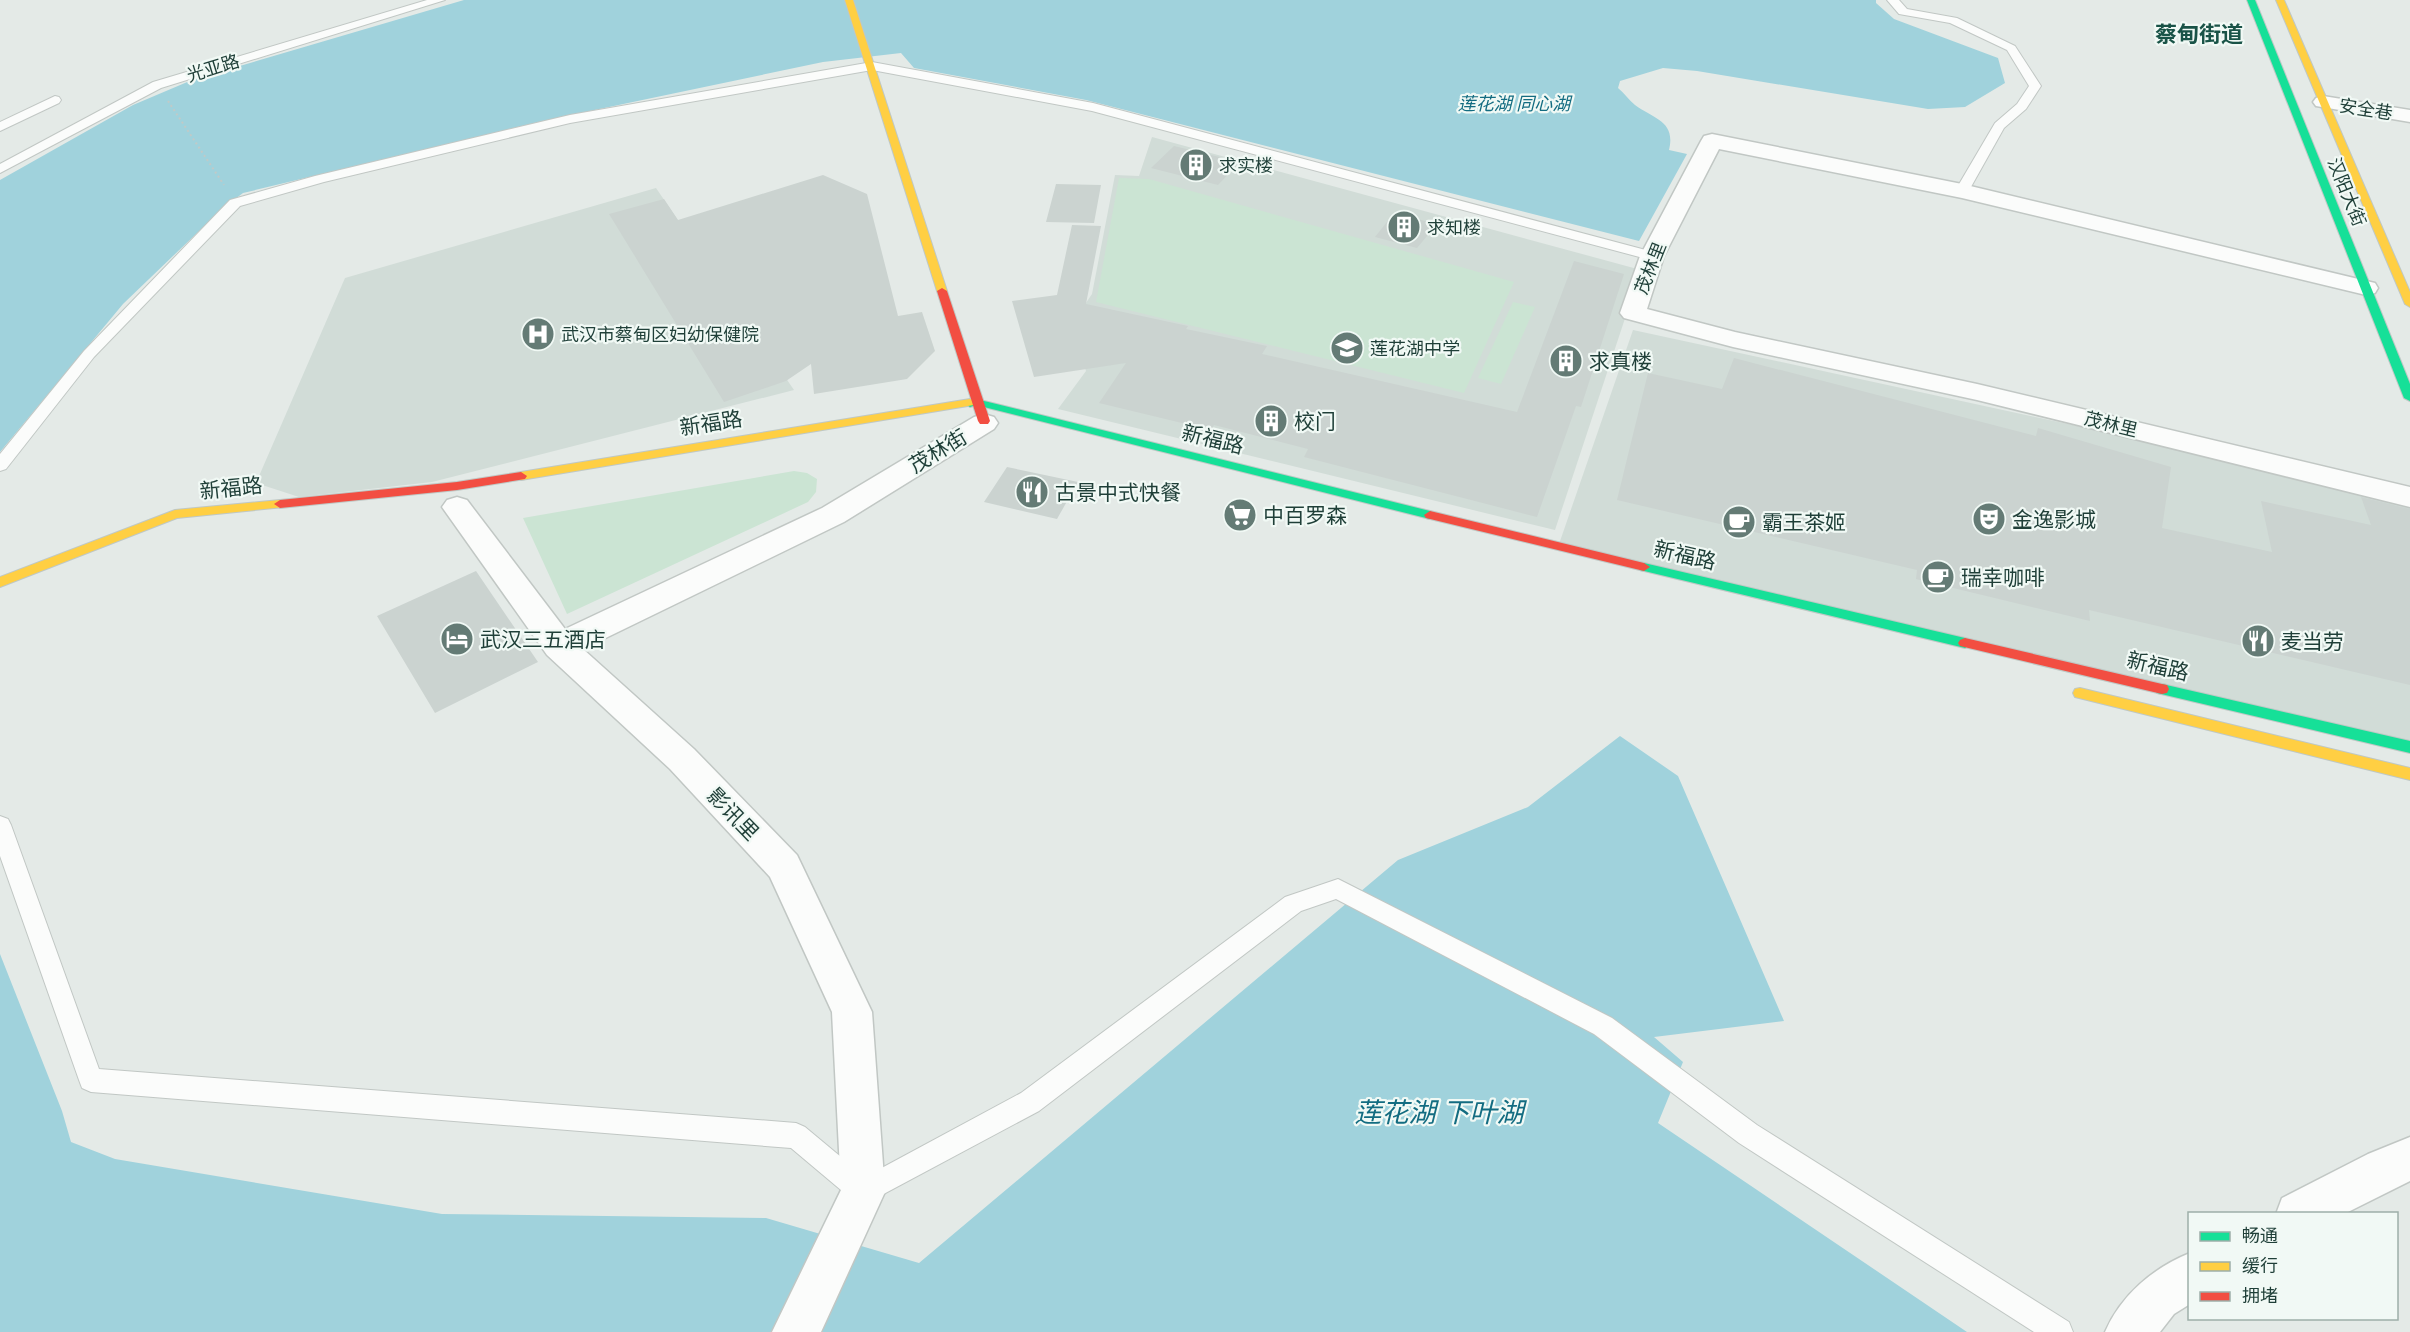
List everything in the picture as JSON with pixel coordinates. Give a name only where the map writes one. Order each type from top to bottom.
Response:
[{"type":"street","name":"茂林街","points":[[559,646],[833,516],[985,417],[849,0]]},
{"type":"street","name":"汉阳大街","points":[[2251,0],[2410,398]]},
{"type":"street","name":"汉阳大街","points":[[2280,0],[2410,304]]},
{"type":"street","name":"安全巷","points":[[2323,102],[2410,116]]},
{"type":"street","name":"茂林里","points":[[2366,288],[1962,191],[1712,141],[1652,256],[1633,313],[1733,339],[1977,392],[2410,497]]},
{"type":"street","name":"新福路","points":[[949,429],[985,417]]},
{"type":"street","name":"新福路","points":[[0,582],[175,514],[457,486],[985,417],[1569,550],[2410,747]]},
{"type":"street","name":"影讯里","points":[[457,507],[559,646],[682,759],[784,866],[852,1012],[863,1192]]},
{"type":"street","points":[[0,595],[120,550]]},
{"type":"street","points":[[2062,688],[2410,774]]},
{"type":"street","points":[[2302,1212],[2383,1169],[2410,1159]]},
{"type":"street","points":[[796,1332],[863,1192]]},
{"type":"street","points":[[2128,1332],[2158,1298],[2188,1277]]},
{"type":"lane","name":"光亚路","points":[[0,169],[158,85],[439,0]]},
{"type":"lane","points":[[1893,0],[1903,12],[1953,20],[2011,48],[2035,86],[2022,106],[1999,126],[1962,191]]},
{"type":"lane","points":[[0,465],[89,354],[236,203],[320,179],[570,118],[872,66],[1093,107],[1652,256]]},
{"type":"lane","points":[[0,127],[55,100]]},
{"type":"lane","points":[[0,825],[91,1080],[796,1136],[863,1192],[1030,1102],[1293,904],[1338,889],[1603,1026],[1748,1134],[2059,1332]]},
{"type":"path","points":[[158,85],[236,203]]},
{"type":"shaded area","name":"莲花湖中学","points":[[1152,137],[1641,270],[1555,530],[1058,409],[1086,371],[1071,325],[1092,294],[1115,175],[1139,176]]},
{"type":"shaded area","name":"武汉市蔡甸区妇幼保健院","points":[[656,188],[794,390],[432,482],[299,497],[256,483],[345,278]]},
{"type":"shaded area","points":[[1633,330],[2410,498],[2410,747],[1558,547]]},
{"type":"green space","points":[[1119,178],[1149,179],[1514,282],[1464,393],[1096,302]]},
{"type":"green space","points":[[1513,302],[1535,307],[1501,384],[1478,378]]},
{"type":"green space","points":[[794,471],[807,473],[817,479],[816,492],[808,502],[567,614],[523,518]]},
{"type":"water","name":"莲花湖 同心湖","points":[[464,0],[1876,0],[1876,3],[1894,19],[1998,58],[2005,83],[1965,107],[1928,109],[1697,71],[1663,68],[1620,81],[1618,88],[1635,105],[1666,127],[1670,140],[1669,150],[1687,154],[1639,241],[1086,100],[914,68],[901,53],[823,62],[547,120],[243,193],[223,208],[123,304],[0,452],[0,180],[133,105],[192,80]]},
{"type":"water","name":"莲花湖 下叶湖","points":[[1620,736],[1678,776],[1784,1021],[1654,1037],[1683,1062],[1658,1123],[1967,1332],[0,1332],[0,954],[62,1111],[71,1142],[115,1159],[442,1214],[766,1218],[919,1263],[1398,860],[1528,807]]},
{"type":"building","name":"求实楼","points":[[1174,146],[1240,162],[1218,185],[1151,168]]},
{"type":"building","points":[[823,175],[867,194],[898,316],[922,312],[935,351],[907,379],[814,394],[811,364],[786,381],[724,402],[609,214],[664,199],[678,220]]},
{"type":"building","points":[[1056,184],[1101,185],[1094,223],[1046,222]]},
{"type":"building","points":[[1394,213],[1437,224],[1417,248],[1375,237]]},
{"type":"building","points":[[1072,225],[1101,226],[1086,304],[1267,346],[1262,354],[1517,412],[1574,261],[1624,274],[1581,407],[1576,406],[1537,517],[1304,457],[1308,449],[1214,425],[1211,430],[1099,403],[1126,363],[1034,377],[1012,301],[1057,295]]},
{"type":"building","points":[[1734,358],[2036,436],[2038,428],[2171,467],[2162,528],[2272,552],[2261,501],[2371,525],[2361,497],[2410,509],[2410,685],[2089,610],[2090,621],[1916,579],[1917,570],[1617,500],[1648,373],[1722,389]]},
{"type":"building","name":"古景中式快餐","points":[[1007,467],[1078,482],[1057,519],[984,502]]},
{"type":"building","name":"武汉三五酒店","points":[[476,571],[538,662],[435,713],[377,616]]},
{"type":"traffic: fast","points":[[2251,0],[2410,398]]},
{"type":"traffic: fast","points":[[970,403],[976,402],[1430,515]]},
{"type":"traffic: fast","points":[[1644,567],[1965,643]]},
{"type":"traffic: fast","points":[[2162,689],[2410,747]]},
{"type":"traffic: slow","points":[[849,0],[942,291]]},
{"type":"traffic: slow","points":[[2280,0],[2410,304]]},
{"type":"traffic: slow","points":[[521,476],[970,403]]},
{"type":"traffic: slow","points":[[0,582],[175,514],[280,504]]},
{"type":"traffic: slow","points":[[2080,693],[2410,774]]},
{"type":"traffic: jam","points":[[942,291],[984,421]]},
{"type":"traffic: jam","points":[[280,504],[457,486],[521,476]]},
{"type":"traffic: jam","points":[[1430,515],[1644,567]]},
{"type":"traffic: jam","points":[[1965,643],[2162,689]]},
{"type":"place","name":"求实楼","points":[[1196,165]]},
{"type":"place","name":"求知楼","points":[[1404,227]]},
{"type":"place","name":"武汉市蔡甸区妇幼保健院","points":[[538,334]]},
{"type":"place","name":"莲花湖中学","points":[[1347,348]]},
{"type":"place","name":"求真楼","points":[[1566,361]]},
{"type":"place","name":"校门","points":[[1271,421]]},
{"type":"place","name":"古景中式快餐","points":[[1032,492]]},
{"type":"place","name":"中百罗森","points":[[1240,515]]},
{"type":"place","name":"金逸影城","points":[[1989,519]]},
{"type":"place","name":"霸王茶姬","points":[[1739,522]]},
{"type":"place","name":"瑞幸咖啡","points":[[1938,577]]},
{"type":"place","name":"武汉三五酒店","points":[[457,639]]},
{"type":"place","name":"麦当劳","points":[[2258,641]]},
{"type":"district","name":"蔡甸街道","points":[[2199,34]]}]
